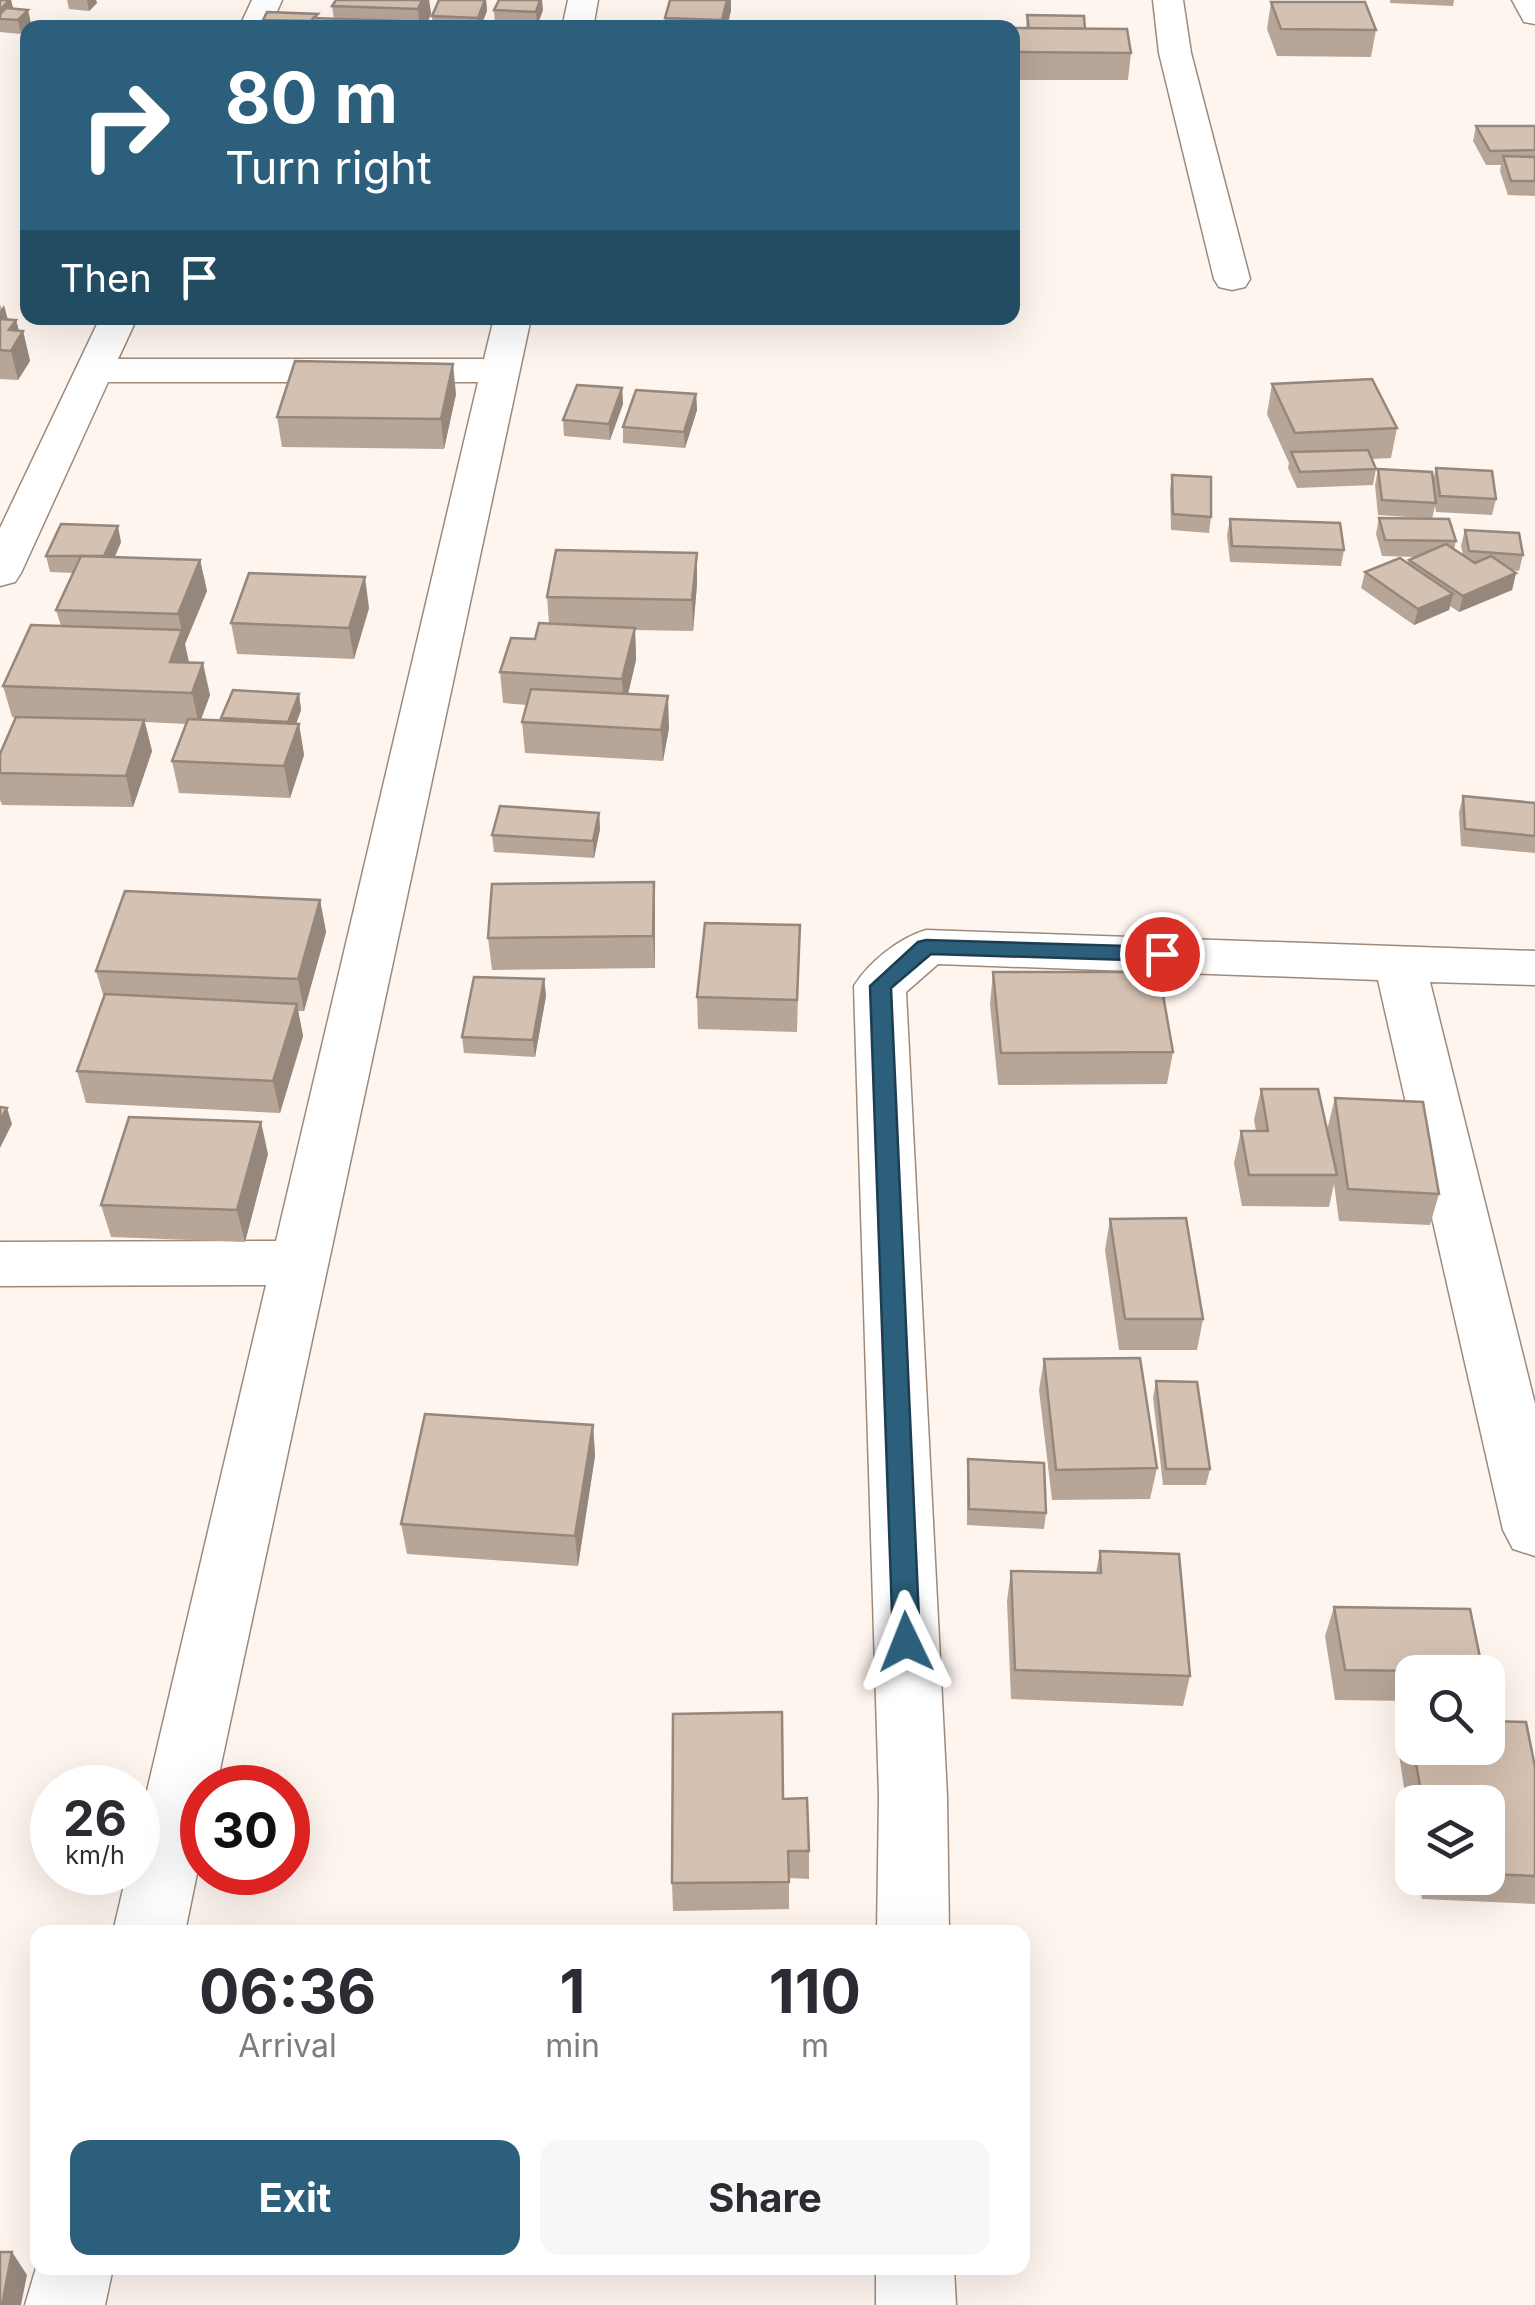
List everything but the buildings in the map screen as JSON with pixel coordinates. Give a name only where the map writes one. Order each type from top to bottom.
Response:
[{"type":"street","points":[[1168,0],[1175,53],[1232,280]]},
{"type":"street","points":[[1528,0],[1535,15]]},
{"type":"street","points":[[0,572],[115,325]]},
{"type":"street","points":[[151,1925],[510,325]]},
{"type":"street","points":[[94,370],[500,371]]},
{"type":"street","points":[[914,1925],[913,1796],[880,986],[926,947],[1535,968]]},
{"type":"street","points":[[1399,961],[1535,1530]]},
{"type":"street","points":[[0,1264],[299,1264]]},
{"type":"street","points":[[65,2305],[72,2275]]},
{"type":"street","points":[[915,2275],[916,2305]]},
{"type":"route","points":[[906,1642],[880,986],[926,947],[1162,954]]}]
